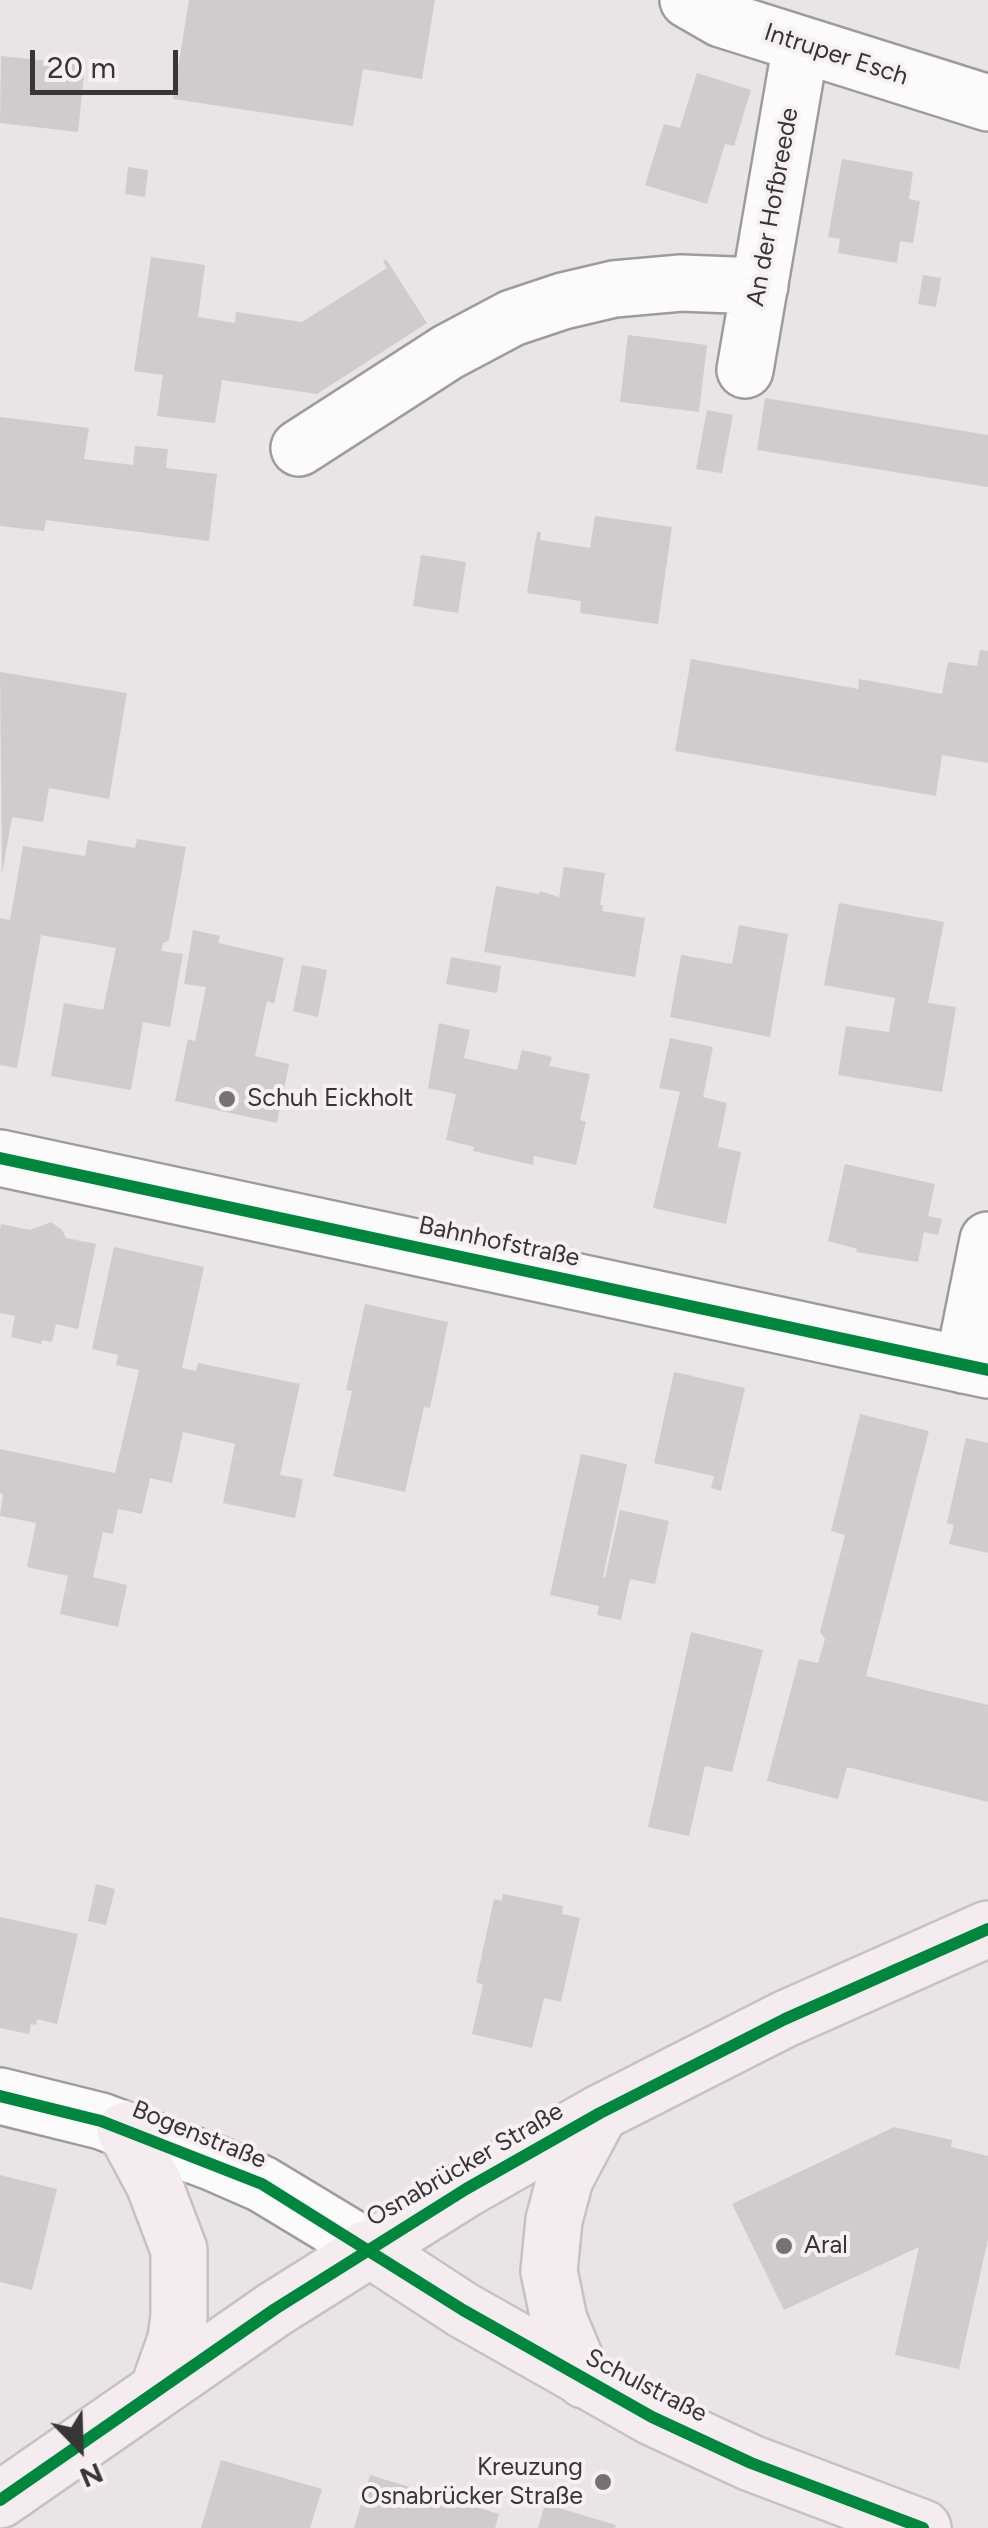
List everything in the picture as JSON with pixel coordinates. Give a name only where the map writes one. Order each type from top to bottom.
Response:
[{"type":"main road","name":"Osnabrücker Straße","points":[[0,2500],[368,2248],[600,2113],[784,2019],[988,1930]]},
{"type":"main road","points":[[584,2380],[559,2320],[549,2271],[554,2220],[565,2179],[600,2113]]},
{"type":"main road","points":[[125,2130],[154,2184],[178,2250],[176,2339],[158,2390]]},
{"type":"main road","name":"Schulstraße","points":[[368,2248],[463,2310],[652,2418],[751,2464],[923,2528]]},
{"type":"street","name":"Intruper Esch","points":[[688,0],[721,19],[988,103]]},
{"type":"street","name":"An der Hofbreede","points":[[746,370],[801,44]]},
{"type":"street","points":[[298,448],[448,352],[512,318],[614,289],[681,283],[760,286]]},
{"type":"street","name":"Bahnhofstraße","points":[[0,1158],[976,1367]]},
{"type":"street","points":[[976,1367],[988,1240]]},
{"type":"street","name":"Bogenstraße","points":[[0,2096],[125,2130],[262,2184],[368,2248]]},
{"type":"building","points":[[189,0],[435,0],[422,79],[363,69],[353,126],[173,99]]},
{"type":"building","points":[[1,56],[85,65],[78,132],[0,123]]},
{"type":"building","points":[[697,73],[751,90],[734,146],[725,144],[707,204],[645,185],[664,124],[680,128]]},
{"type":"building","points":[[842,159],[913,172],[909,199],[920,201],[913,243],[900,241],[897,263],[838,253],[840,239],[828,237]]},
{"type":"building","points":[[128,167],[148,170],[145,197],[125,194]]},
{"type":"building","points":[[151,257],[205,265],[198,317],[235,323],[236,312],[302,322],[387,268],[383,262],[386,259],[427,323],[317,394],[222,380],[215,423],[157,416],[163,375],[134,371]]},
{"type":"building","points":[[923,275],[941,278],[936,307],[918,304]]},
{"type":"building","points":[[628,335],[707,345],[699,412],[620,402]]},
{"type":"building","points":[[765,398],[988,435],[988,487],[757,450]]},
{"type":"building","points":[[707,410],[733,415],[722,473],[696,469]]},
{"type":"building","points":[[0,417],[89,428],[84,459],[133,465],[135,446],[168,449],[166,468],[217,474],[209,541],[46,520],[44,531],[0,526]]},
{"type":"building","points":[[595,516],[672,527],[658,624],[580,613],[581,601],[527,593],[537,532],[541,532],[540,540],[590,548]]},
{"type":"building","points":[[421,555],[466,562],[458,613],[413,606]]},
{"type":"building","points":[[980,650],[988,651],[988,763],[942,755],[936,796],[675,751],[691,659],[858,689],[859,679],[942,694],[948,662],[977,666]]},
{"type":"building","points":[[0,672],[127,693],[109,799],[49,788],[43,822],[12,817],[2,874]]},
{"type":"building","points":[[137,839],[186,847],[169,940],[163,943],[161,951],[183,954],[170,1027],[143,1022],[131,1090],[51,1076],[64,1003],[103,1010],[116,948],[41,935],[17,1068],[0,1065],[0,918],[10,920],[23,846],[85,856],[88,840],[135,848]]},
{"type":"building","points":[[564,867],[605,873],[602,911],[645,918],[635,977],[484,952],[496,886],[559,897]]},
{"type":"building","points":[[839,903],[944,922],[928,1003],[956,1007],[942,1092],[838,1075],[846,1026],[889,1032],[895,998],[824,985]]},
{"type":"building","points":[[739,925],[788,934],[770,1037],[670,1017],[681,955],[732,964]]},
{"type":"building","points":[[193,930],[220,936],[218,943],[284,958],[274,1004],[267,1001],[255,1056],[289,1064],[277,1123],[175,1101],[188,1039],[195,1041],[206,987],[184,984]]},
{"type":"building","points":[[451,957],[501,966],[497,993],[446,984]]},
{"type":"building","points":[[302,965],[327,970],[318,1017],[293,1011]]},
{"type":"building","points":[[439,1023],[470,1030],[464,1058],[517,1070],[522,1050],[552,1057],[549,1066],[590,1074],[580,1120],[586,1122],[576,1165],[534,1156],[533,1165],[473,1151],[474,1147],[446,1140],[456,1094],[428,1088]]},
{"type":"building","points":[[670,1038],[713,1047],[703,1097],[727,1103],[718,1147],[741,1152],[726,1224],[653,1208],[680,1092],[659,1088]]},
{"type":"building","points":[[845,1164],[935,1184],[928,1216],[942,1219],[938,1235],[924,1232],[918,1262],[856,1252],[857,1249],[828,1241]]},
{"type":"building","points":[[51,1222],[66,1238],[96,1244],[78,1329],[56,1324],[52,1342],[42,1340],[41,1344],[11,1337],[15,1316],[0,1313],[0,1229],[1,1224],[30,1230]]},
{"type":"building","points":[[114,1247],[204,1267],[182,1368],[196,1371],[198,1363],[300,1384],[280,1475],[303,1479],[295,1518],[223,1503],[235,1444],[183,1432],[172,1483],[150,1478],[142,1514],[118,1509],[113,1534],[103,1532],[93,1577],[127,1585],[118,1627],[60,1614],[68,1576],[27,1567],[36,1523],[0,1516],[0,1449],[115,1473],[139,1370],[116,1365],[118,1355],[92,1349]]},
{"type":"building","points":[[365,1304],[448,1322],[430,1408],[424,1407],[405,1492],[333,1476],[352,1391],[346,1390]]},
{"type":"building","points":[[674,1372],[745,1388],[721,1491],[711,1488],[714,1476],[654,1463]]},
{"type":"building","points":[[860,1414],[929,1431],[866,1676],[988,1705],[988,1802],[847,1767],[838,1799],[767,1781],[799,1659],[818,1663],[825,1639],[820,1632],[845,1535],[831,1531]]},
{"type":"building","points":[[966,1438],[988,1443],[988,1553],[949,1544],[954,1525],[947,1523]]},
{"type":"building","points":[[581,1454],[627,1464],[603,1577],[620,1510],[669,1521],[655,1584],[630,1579],[621,1620],[597,1615],[599,1606],[550,1595]]},
{"type":"building","points":[[691,1632],[763,1650],[732,1772],[705,1766],[689,1836],[648,1827]]},
{"type":"building","points":[[96,1884],[115,1889],[106,1925],[88,1921]]},
{"type":"building","points":[[503,1894],[563,1906],[562,1914],[580,1918],[561,2002],[544,1998],[532,2048],[472,2034],[483,1985],[476,1982],[494,1899],[502,1901]]},
{"type":"building","points":[[0,1917],[78,1934],[57,2024],[37,2019],[29,2034],[0,2028]]},
{"type":"building","points":[[894,2127],[952,2140],[951,2147],[988,2156],[988,2239],[959,2369],[895,2355],[919,2247],[784,2310],[732,2204]]},
{"type":"building","points":[[0,2175],[57,2189],[32,2290],[0,2282]]},
{"type":"building","points":[[221,2460],[322,2489],[310,2528],[201,2528]]},
{"type":"building","points":[[370,2475],[499,2514],[495,2528],[354,2528]]},
{"type":"building","points":[[545,2504],[616,2525],[538,2528]]},
{"type":"cycle path","points":[[0,1158],[988,1370]]},
{"type":"cycle path","points":[[0,2500],[275,2309],[466,2189],[600,2113],[785,2019],[988,1929]]},
{"type":"cycle path","points":[[0,2096],[101,2121],[262,2184],[463,2310],[652,2417],[751,2463],[923,2528]]},
{"type":"place","name":"Schuh Eickholt","points":[[227,1099]]},
{"type":"place","name":"Aral","points":[[784,2246]]},
{"type":"place","name":"Kreuzung Osnabrücker Straße","points":[[603,2482]]}]
